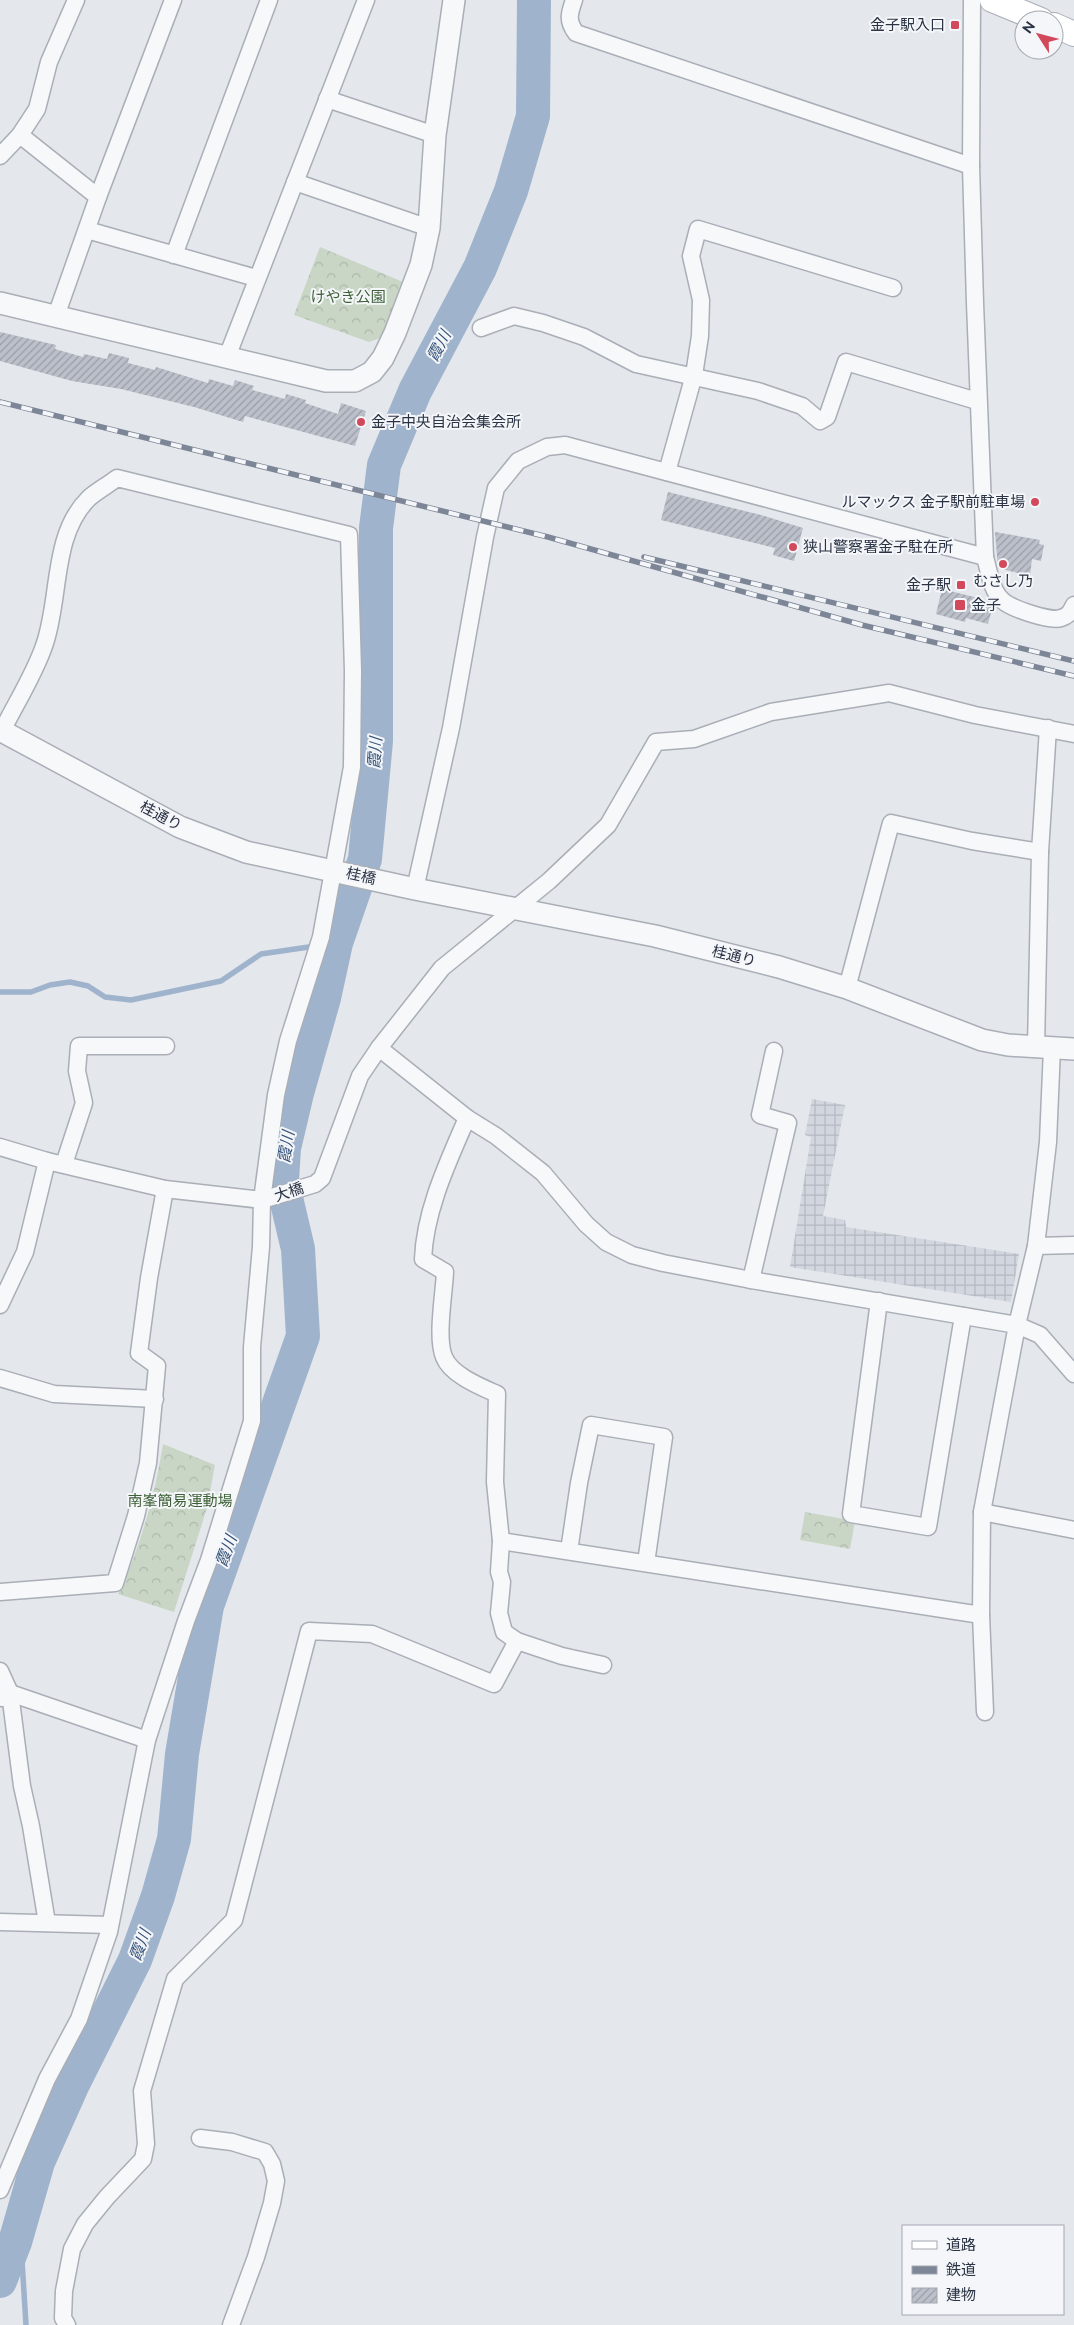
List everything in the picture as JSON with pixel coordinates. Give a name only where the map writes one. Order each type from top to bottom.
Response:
[{"type":"main road","points":[[992,0],[1016,10]]},
{"type":"street","points":[[0,156],[20,135],[37,109],[49,62],[76,0]]},
{"type":"street","points":[[56,316],[98,197],[173,0]]},
{"type":"street","points":[[174,255],[268,0]]},
{"type":"street","points":[[227,357],[256,278],[366,0]]},
{"type":"street","points":[[0,303],[326,381],[346,383],[364,378],[372,372],[382,358],[395,333],[421,264],[428,228],[436,135],[454,0]]},
{"type":"street","points":[[574,0],[569,14],[570,24],[576,34],[971,166]]},
{"type":"street","points":[[972,0],[971,166],[977,401],[985,556],[992,585],[1001,600],[1014,609],[1059,619],[1070,614],[1074,605]]},
{"type":"street","points":[[327,99],[436,135]]},
{"type":"street","points":[[20,135],[98,197]]},
{"type":"street","points":[[295,182],[428,228]]},
{"type":"street","points":[[667,472],[694,375],[700,336],[701,300],[691,256],[698,229],[893,288]]},
{"type":"street","points":[[87,230],[256,278]]},
{"type":"street","points":[[481,328],[514,316],[584,337],[636,364],[694,375],[758,391],[802,406],[820,421],[827,417],[846,362],[977,401]]},
{"type":"street","points":[[415,889],[451,728],[485,537],[496,488],[518,461],[547,446],[565,445],[985,556]]},
{"type":"street","points":[[0,2190],[47,2079],[78,2019],[109,1932],[147,1740],[186,1621],[209,1560],[252,1421],[252,1347],[261,1247],[262,1200],[276,1095],[284,1059],[321,937],[335,870],[352,767],[349,535],[116,478],[88,499],[75,517],[60,557],[57,590],[44,645],[1,730]]},
{"type":"street","points":[[1074,734],[975,715],[889,693],[772,712],[694,739],[656,742],[608,824],[549,880],[442,968],[379,1048],[468,1118],[496,1136],[543,1173],[586,1224],[606,1242],[632,1255],[663,1264],[1017,1325],[1040,1335],[1074,1374]]},
{"type":"street","points":[[985,1712],[981,1615],[982,1512],[1017,1325],[1036,1246],[1048,1142],[1040,852],[1048,728]]},
{"type":"street","name":"桂通り","points":[[1,730],[180,827],[246,852],[335,870]]},
{"type":"street","points":[[847,988],[891,823],[972,841],[1040,852]]},
{"type":"street","name":"桂橋","points":[[335,870],[387,882]]},
{"type":"street","name":"桂通り","points":[[387,882],[655,936],[778,967],[847,988],[982,1040],[1044,1048],[1074,1049]]},
{"type":"street","points":[[64,1164],[84,1102],[77,1071],[79,1046],[166,1046]]},
{"type":"street","name":"大橋","points":[[262,1200],[315,1184],[322,1178],[360,1076],[379,1048]]},
{"type":"street","points":[[752,1280],[788,1123],[760,1114],[774,1051]]},
{"type":"street","points":[[468,1118],[442,1175],[424,1244],[423,1260],[445,1272],[441,1328],[444,1358],[459,1374],[497,1394],[495,1482],[501,1541],[499,1572],[502,1582],[499,1613],[504,1632],[517,1641],[562,1656],[603,1665]]},
{"type":"street","points":[[0,1147],[47,1161],[165,1189],[262,1200]]},
{"type":"street","points":[[0,1305],[25,1252],[47,1161]]},
{"type":"street","points":[[0,1592],[115,1583],[144,1487],[158,1366],[139,1353],[149,1278],[165,1189]]},
{"type":"street","points":[[1036,1246],[1074,1244]]},
{"type":"street","points":[[879,1301],[851,1514],[928,1527],[962,1316]]},
{"type":"street","points":[[0,1378],[54,1394],[155,1399]]},
{"type":"street","points":[[569,1551],[579,1483],[591,1426],[600,1427],[664,1437],[646,1563]]},
{"type":"street","points":[[982,1512],[1074,1530]]},
{"type":"street","points":[[501,1541],[981,1615]]},
{"type":"street","points":[[67,2325],[63,2318],[64,2291],[72,2248],[86,2224],[106,2197],[143,2159],[146,2144],[142,2091],[174,1979],[234,1920],[309,1631],[372,1634],[494,1684],[517,1641]]},
{"type":"street","points":[[0,1671],[33,1834],[46,1922]]},
{"type":"street","points":[[5,1696],[147,1740]]},
{"type":"street","points":[[0,1922],[110,1925]]},
{"type":"street","points":[[200,2138],[232,2142],[265,2152],[272,2164],[276,2181],[272,2203],[256,2257],[231,2325]]},
{"type":"shaded area","points":[[812,1099],[845,1105],[823,1216],[845,1220],[846,1227],[1019,1254],[1011,1302],[790,1267],[811,1137],[805,1135]]},
{"type":"green space","name":"けやき公園","points":[[320,247],[403,282],[383,337],[369,342],[294,315]]},
{"type":"green space","name":"南峯簡易運動場","points":[[163,1444],[215,1465],[207,1508],[174,1612],[118,1594],[134,1557],[146,1520]]},
{"type":"green space","points":[[805,1512],[855,1521],[850,1549],[800,1540]]},
{"type":"building","points":[[0,332],[56,345],[55,349],[83,357],[84,354],[107,359],[109,353],[129,358],[128,363],[155,370],[156,367],[208,383],[209,379],[233,386],[235,380],[254,386],[252,390],[285,399],[286,394],[306,400],[305,403],[338,414],[341,403],[366,411],[355,446],[245,416],[243,422],[194,407],[121,389],[72,381],[0,361]]},
{"type":"building","points":[[668,492],[761,515],[803,528],[794,561],[773,555],[775,548],[661,520]]},
{"type":"building","points":[[995,532],[1040,540],[1039,544],[1044,545],[1041,561],[1032,559],[1030,576],[998,568]]},
{"type":"building","name":"金子","points":[[942,589],[990,601],[993,605],[988,624],[966,618],[965,622],[936,614]]},
{"type":"waterway","name":"霞川","points":[[0,2281],[15,2242],[38,2162],[72,2086],[135,1960],[158,1896],[174,1839],[182,1754],[207,1606],[303,1336],[298,1249],[282,1181],[284,1148],[297,1093],[324,998],[336,943],[365,859],[376,741],[376,528],[384,465],[415,391],[480,268],[511,191],[533,116],[534,0]]},
{"type":"waterway","points":[[0,992],[31,992],[50,985],[70,982],[88,986],[105,997],[131,1000],[221,981],[261,954],[336,943]]},
{"type":"waterway","points":[[15,2242],[22,2260],[26,2325]]},
{"type":"railway","points":[[0,402],[548,537],[862,625],[1074,676]]},
{"type":"railway","points":[[644,557],[1074,661]]},
{"type":"place","name":"金子駅入口","points":[[955,25]]},
{"type":"place","name":"金子中央自治会集会所","points":[[361,422]]},
{"type":"place","name":"ルマックス 金子駅前駐車場","points":[[1035,502]]},
{"type":"place","name":"狭山警察署金子駐在所","points":[[793,547]]},
{"type":"place","name":"むさし乃","points":[[1003,564]]},
{"type":"place","name":"金子駅","points":[[961,585]]},
{"type":"place","name":"金子","points":[[960,605]]}]
